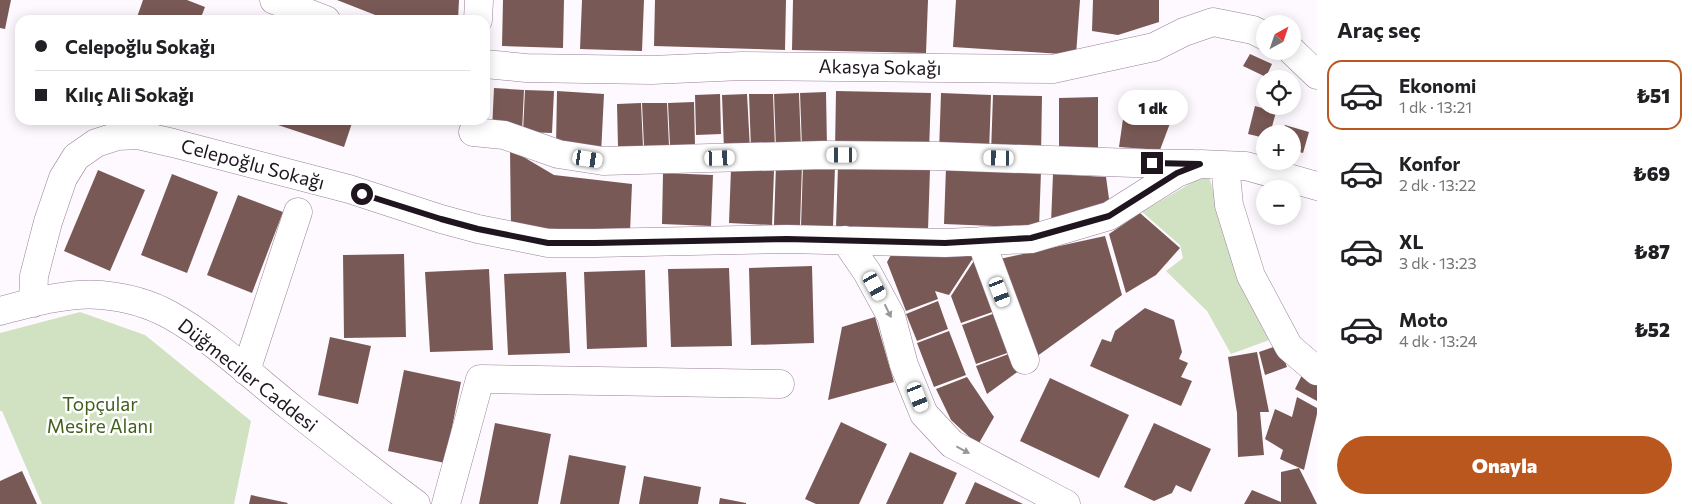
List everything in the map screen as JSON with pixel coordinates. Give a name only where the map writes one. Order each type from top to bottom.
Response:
[{"type":"street","points":[[274,0],[313,15]]},
{"type":"street","points":[[478,15],[479,0]]},
{"type":"street","name":"Akasya Sokağı","points":[[490,64],[526,68],[652,70],[742,66],[1053,69],[1154,47],[1184,32],[1213,22],[1256,32]]},
{"type":"street","points":[[1301,60],[1317,75]]},
{"type":"street","points":[[473,132],[504,135],[558,154],[603,161],[823,155],[937,156],[1213,164],[1246,166],[1317,186]]},
{"type":"street","name":"Celepoğlu Sokağı","points":[[33,303],[34,276],[48,222],[63,178],[76,158],[96,143],[118,136],[138,135],[173,143],[349,189],[478,229],[548,243],[787,239],[945,243],[1031,238],[1109,216],[1177,173],[1213,164]]},
{"type":"street","points":[[1213,164],[1230,205],[1251,276],[1289,347],[1317,371]]},
{"type":"street","points":[[246,371],[298,212]]},
{"type":"street","points":[[845,240],[867,272],[891,316],[904,365],[924,414],[952,444],[1066,504]]},
{"type":"street","points":[[981,241],[1025,360]]},
{"type":"street","name":"Düğmeciler Caddesi","points":[[0,311],[68,297],[100,295],[136,301],[168,314],[198,333],[359,462],[416,504]]},
{"type":"street","points":[[446,504],[480,379],[780,384]]},
{"type":"green space","points":[[1208,173],[1221,218],[1275,338],[1231,354],[1207,311],[1166,271],[1183,258],[1180,245],[1142,212]]},
{"type":"green space","name":"Topçular Mesire Alanı","points":[[80,312],[145,335],[251,421],[234,504],[42,504],[2,411],[0,411],[0,333]]},
{"type":"building","points":[[0,0],[11,0],[5,29],[0,28]]},
{"type":"building","points":[[143,0],[187,0],[205,7],[202,15],[138,15]]},
{"type":"building","points":[[337,0],[459,0],[458,15],[375,15]]},
{"type":"building","points":[[503,0],[564,0],[563,48],[502,46]]},
{"type":"building","points":[[582,0],[644,0],[642,51],[580,49]]},
{"type":"building","points":[[655,0],[786,0],[785,50],[654,46]]},
{"type":"building","points":[[793,0],[928,0],[926,53],[792,50]]},
{"type":"building","points":[[956,0],[1080,0],[1076,55],[953,47]]},
{"type":"building","points":[[1093,0],[1159,0],[1159,22],[1118,35],[1092,31]]},
{"type":"building","points":[[1250,54],[1256,57],[1256,60],[1263,60],[1272,64],[1269,70],[1256,70],[1256,72],[1243,66]]},
{"type":"building","points":[[494,88],[524,90],[522,132],[492,130]]},
{"type":"building","points":[[525,90],[554,91],[552,133],[523,132]]},
{"type":"building","points":[[557,91],[604,94],[601,154],[556,146]]},
{"type":"building","points":[[836,91],[931,93],[929,152],[835,150]]},
{"type":"building","points":[[826,92],[827,147],[802,148],[800,93]]},
{"type":"building","points":[[799,93],[801,148],[776,149],[774,94]]},
{"type":"building","points":[[941,93],[991,95],[989,153],[939,152]]},
{"type":"building","points":[[720,94],[721,134],[696,135],[695,95]]},
{"type":"building","points":[[747,94],[750,149],[724,150],[722,95]]},
{"type":"building","points":[[749,94],[773,94],[775,149],[751,149]]},
{"type":"building","points":[[993,95],[1042,96],[1041,155],[991,153]]},
{"type":"building","points":[[1098,97],[1098,154],[1059,154],[1059,98]]},
{"type":"building","points":[[1126,98],[1175,110],[1160,150],[1119,147]]},
{"type":"building","points":[[694,102],[695,146],[670,146],[668,103]]},
{"type":"building","points":[[641,103],[643,147],[618,147],[617,104]]},
{"type":"building","points":[[642,103],[667,103],[669,146],[644,147]]},
{"type":"building","points":[[1255,106],[1256,115],[1275,115],[1272,125],[1256,125],[1256,136],[1248,134]]},
{"type":"building","points":[[278,125],[351,125],[344,147]]},
{"type":"building","points":[[1301,130],[1309,132],[1303,153],[1301,152]]},
{"type":"building","points":[[510,149],[554,175],[632,184],[630,232],[511,227]]},
{"type":"building","points":[[776,164],[802,165],[800,226],[774,225]]},
{"type":"building","points":[[803,165],[835,166],[833,227],[801,226]]},
{"type":"building","points":[[838,166],[930,169],[928,230],[836,227]]},
{"type":"building","points":[[946,167],[1041,171],[1039,228],[944,224]]},
{"type":"building","points":[[731,169],[774,171],[772,225],[729,223]]},
{"type":"building","points":[[98,170],[145,190],[110,271],[64,251]]},
{"type":"building","points":[[663,173],[713,175],[711,226],[662,224]]},
{"type":"building","points":[[172,174],[218,192],[187,273],[141,255]]},
{"type":"building","points":[[1053,174],[1106,177],[1110,206],[1051,223]]},
{"type":"building","points":[[238,195],[283,212],[252,293],[207,275]]},
{"type":"building","points":[[1140,213],[1180,248],[1156,275],[1126,293],[1109,234]]},
{"type":"building","points":[[1105,236],[1122,295],[1029,362],[995,260]]},
{"type":"building","points":[[895,248],[977,252],[949,295],[935,291],[938,299],[906,311],[887,262]]},
{"type":"building","points":[[979,253],[998,310],[961,323],[951,296]]},
{"type":"building","points":[[404,254],[406,337],[344,338],[343,255]]},
{"type":"building","points":[[812,266],[814,343],[751,345],[749,268]]},
{"type":"building","points":[[729,268],[732,346],[671,347],[668,269]]},
{"type":"building","points":[[489,269],[493,350],[430,352],[425,272]]},
{"type":"building","points":[[645,270],[647,347],[587,349],[584,272]]},
{"type":"building","points":[[566,272],[570,353],[508,355],[504,274]]},
{"type":"building","points":[[938,301],[948,329],[917,341],[906,314]]},
{"type":"building","points":[[1145,308],[1174,320],[1182,352],[1179,359],[1188,363],[1181,377],[1192,381],[1181,406],[1090,366],[1102,339],[1111,342],[1115,331]]},
{"type":"building","points":[[998,312],[1013,351],[976,364],[962,325]]},
{"type":"building","points":[[875,317],[894,382],[828,400],[842,327]]},
{"type":"building","points":[[949,331],[966,375],[934,387],[917,343]]},
{"type":"building","points":[[330,337],[371,346],[358,404],[318,395]]},
{"type":"building","points":[[1279,345],[1287,367],[1265,375],[1259,352]]},
{"type":"building","points":[[1014,352],[1020,370],[987,394],[976,366]]},
{"type":"building","points":[[1257,352],[1269,412],[1260,412],[1264,455],[1238,457],[1237,413],[1228,357]]},
{"type":"building","points":[[404,370],[461,382],[445,463],[388,451]]},
{"type":"building","points":[[1303,373],[1317,381],[1317,401],[1295,389]]},
{"type":"building","points":[[967,377],[994,417],[978,445],[951,420],[936,389]]},
{"type":"building","points":[[1050,378],[1129,415],[1099,478],[1020,441]]},
{"type":"building","points":[[1297,397],[1317,408],[1304,470],[1280,459],[1283,450],[1265,439],[1275,409],[1292,417]]},
{"type":"building","points":[[841,422],[887,444],[859,504],[816,504],[805,499]]},
{"type":"building","points":[[495,423],[551,434],[538,504],[479,504]]},
{"type":"building","points":[[1154,423],[1211,449],[1191,492],[1176,485],[1172,493],[1154,501],[1124,487]]},
{"type":"building","points":[[910,452],[957,473],[943,504],[886,504]]},
{"type":"building","points":[[569,455],[626,466],[619,504],[560,504]]},
{"type":"building","points":[[1299,468],[1317,504],[1244,504],[1252,490],[1281,502],[1281,472]]},
{"type":"building","points":[[22,471],[37,504],[0,504],[0,481]]},
{"type":"building","points":[[644,476],[701,487],[698,504],[639,504]]},
{"type":"building","points":[[975,482],[1023,504],[965,504]]},
{"type":"building","points":[[251,495],[288,503],[249,504]]},
{"type":"building","points":[[720,498],[746,503],[746,504],[719,504]]},
{"type":"route","points":[[362,194],[478,229],[548,243],[787,239],[945,243],[1031,238],[1109,216],[1177,173],[1200,164],[1152,163]]}]
